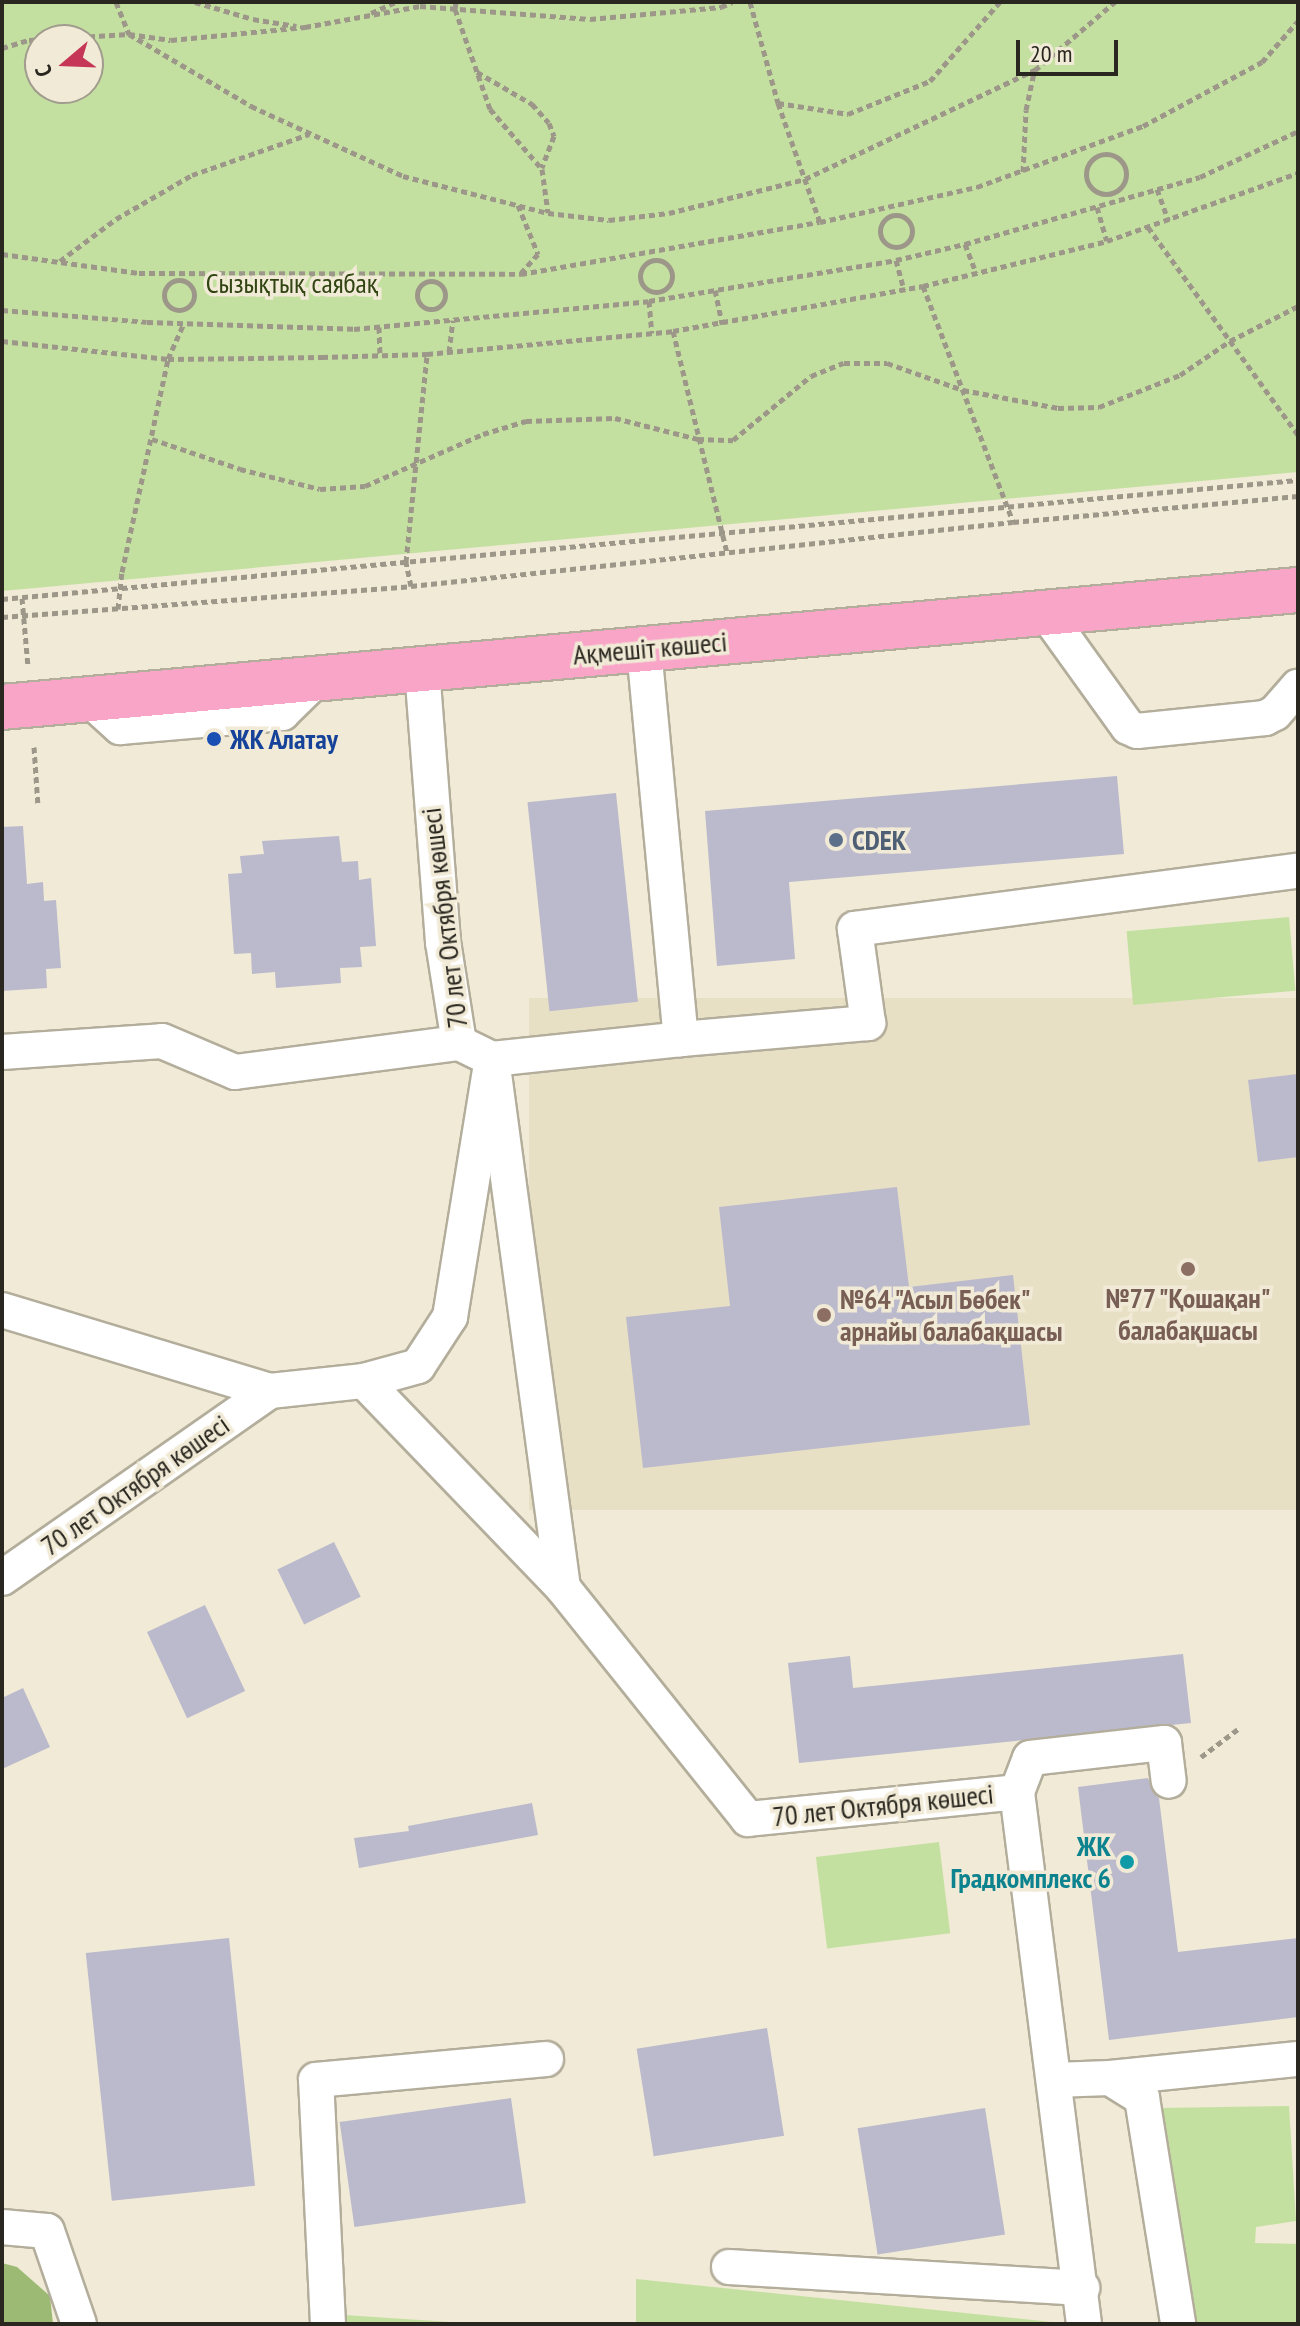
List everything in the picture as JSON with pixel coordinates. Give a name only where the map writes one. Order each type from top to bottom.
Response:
[{"type":"main road","name":"Ақмешіт көшесі","points":[[13,694],[89,699],[1298,590]]},
{"type":"street","points":[[1046,613],[1128,727],[1137,731],[1265,718],[1275,713],[1298,687]]},
{"type":"street","points":[[644,649],[681,1039]]},
{"type":"street","name":"70 лет Октября көшесі","points":[[2,1578],[270,1391],[364,1381],[418,1366],[450,1317],[492,1059],[459,1043],[443,942],[422,669]]},
{"type":"street","points":[[563,1588],[492,1059],[868,1023],[855,929],[1298,871]]},
{"type":"street","points":[[2,1052],[162,1041],[235,1072],[459,1043]]},
{"type":"street","points":[[2,1310],[270,1391]]},
{"type":"street","name":"70 лет Октября көшесі","points":[[364,1381],[563,1588],[748,1819],[1017,1792],[1082,2288],[1084,2324]]},
{"type":"street","points":[[1017,1792],[1030,1758],[1164,1743],[1169,1781]]},
{"type":"street","points":[[328,2324],[316,2080],[546,2059]]},
{"type":"street","points":[[1054,2080],[1110,2078],[1298,2059]]},
{"type":"street","points":[[1110,2078],[1142,2098],[1178,2324]]},
{"type":"street","points":[[2,2227],[47,2231],[79,2324]]},
{"type":"street","points":[[729,2267],[1082,2288]]},
{"type":"path","points":[[116,2],[129,34],[251,106],[403,176],[548,213],[609,220],[669,213],[805,179],[1035,70],[1115,2]]},
{"type":"path","points":[[195,2],[253,19],[305,27]]},
{"type":"path","points":[[363,16],[396,2]]},
{"type":"path","points":[[2,48],[29,40],[129,34],[171,40],[305,27],[420,6],[455,5],[590,19],[721,7],[732,2]]},
{"type":"path","points":[[750,2],[778,103],[820,222]]},
{"type":"path","points":[[778,103],[848,114],[930,81],[1000,2]]},
{"type":"path","points":[[455,5],[490,109],[542,169]]},
{"type":"path","points":[[2,254],[139,273],[521,274],[820,222],[977,187],[1143,126],[1262,62],[1298,21]]},
{"type":"path","points":[[1023,172],[1026,110],[1035,70]]},
{"type":"path","points":[[476,71],[532,104],[549,123],[554,136],[542,169],[548,213]]},
{"type":"path","points":[[2,310],[176,323],[354,329],[651,301],[896,260],[965,244],[1200,177],[1298,131]]},
{"type":"path","points":[[59,262],[116,219],[192,175],[310,133]]},
{"type":"path","points":[[1095,144],[1099,154]]},
{"type":"path","points":[[1099,154],[1109,154],[1125,166],[1126,177],[1113,192],[1102,194],[1087,181],[1085,170],[1099,154]]},
{"type":"path","points":[[2,341],[168,359],[380,356],[673,331],[904,290],[1107,241],[1298,173]]},
{"type":"path","points":[[1157,189],[1168,220]]},
{"type":"path","points":[[1113,192],[1118,200]]},
{"type":"path","points":[[517,205],[538,254],[521,274]]},
{"type":"path","points":[[890,206],[892,215]]},
{"type":"path","points":[[1097,207],[1107,241]]},
{"type":"path","points":[[892,215],[901,215],[912,227],[908,243],[901,247],[892,247],[881,235],[880,227],[892,215]]},
{"type":"path","points":[[1148,227],[1298,435]]},
{"type":"path","points":[[965,244],[976,273]]},
{"type":"path","points":[[901,247],[905,257]]},
{"type":"path","points":[[652,251],[653,260]]},
{"type":"path","points":[[651,292],[667,288],[672,273],[662,261],[653,260],[641,271],[640,279],[651,292],[652,333]]},
{"type":"path","points":[[896,260],[904,290]]},
{"type":"path","points":[[182,280],[183,273]]},
{"type":"path","points":[[429,274],[429,281],[417,293],[424,308],[433,309]]},
{"type":"path","points":[[182,280],[189,283],[194,297],[184,309],[176,310],[169,307],[164,293],[173,281],[182,280]]},
{"type":"path","points":[[429,281],[444,289],[445,298],[433,309],[433,321]]},
{"type":"path","points":[[923,286],[1013,522]]},
{"type":"path","points":[[715,290],[722,324]]},
{"type":"path","points":[[152,439],[240,469],[320,489],[365,486],[415,462],[526,421],[615,418],[698,439],[733,440],[811,376],[844,363],[887,363],[963,390],[1058,408],[1099,407],[1180,375],[1230,341],[1298,306]]},
{"type":"path","points":[[176,310],[176,323]]},
{"type":"path","points":[[449,352],[453,320]]},
{"type":"path","points":[[118,609],[168,359],[184,323]]},
{"type":"path","points":[[379,327],[380,356]]},
{"type":"path","points":[[673,331],[727,552]]},
{"type":"path","points":[[411,586],[406,562],[427,354]]},
{"type":"path","points":[[2,599],[1298,480]]},
{"type":"path","points":[[2,617],[411,586],[1013,522],[1298,496]]},
{"type":"path","points":[[13,694],[24,616],[22,598]]},
{"type":"path","points":[[34,747],[38,805]]},
{"type":"path","points":[[1169,1781],[1238,1729]]},
{"type":"shaded area","points":[[529,998],[1298,998],[1298,1510],[529,1510]]},
{"type":"green space","name":"Сызықтық саябақ","points":[[2,2],[1298,2],[1298,472],[2,591]]},
{"type":"green space","points":[[1289,917],[1295,991],[1133,1005],[1127,931]]},
{"type":"green space","points":[[939,1842],[950,1933],[827,1948],[816,1857]]},
{"type":"green space","points":[[1289,2106],[1296,2221],[1256,2227],[1255,2243],[1298,2244],[1298,2324],[1196,2324],[1158,2108]]},
{"type":"green space","points":[[2,2263],[17,2267],[50,2296],[53,2324],[2,2324]]},
{"type":"green space","points":[[636,2279],[1071,2324],[636,2324]]},
{"type":"green space","points":[[344,2315],[481,2324],[343,2324]]},
{"type":"building","points":[[1117,776],[1124,854],[789,882],[795,959],[717,966],[705,811]]},
{"type":"building","points":[[616,793],[638,1002],[549,1011],[527,802]]},
{"type":"building","points":[[23,826],[27,884],[43,882],[44,901],[56,900],[61,968],[46,969],[47,988],[2,991],[2,827]]},
{"type":"building","points":[[339,836],[342,862],[358,861],[359,880],[371,878],[376,946],[360,947],[362,967],[340,968],[341,983],[276,988],[275,972],[252,974],[251,953],[234,954],[228,874],[242,873],[240,856],[264,854],[262,841]]},
{"type":"building","points":[[1298,1074],[1298,1157],[1258,1162],[1248,1080]]},
{"type":"building","points":[[897,1187],[909,1287],[1013,1275],[1030,1425],[643,1468],[626,1317],[730,1306],[719,1207]]},
{"type":"building","points":[[334,1542],[361,1597],[304,1624],[277,1570]]},
{"type":"building","points":[[205,1605],[245,1691],[187,1718],[147,1632]]},
{"type":"building","points":[[1183,1654],[1191,1723],[799,1763],[788,1663],[850,1656],[853,1688]]},
{"type":"building","points":[[23,1688],[50,1747],[2,1769],[2,1698]]},
{"type":"building","name":"ЖК Градкомплекс 6","points":[[1148,1778],[1159,1798],[1178,1952],[1298,1938],[1298,2017],[1109,2040],[1078,1787]]},
{"type":"building","points":[[532,1803],[538,1835],[359,1868],[354,1838],[409,1831],[408,1826]]},
{"type":"building","points":[[229,1938],[255,2186],[112,2201],[86,1953]]},
{"type":"building","points":[[767,2028],[784,2136],[654,2156],[637,2049]]},
{"type":"building","points":[[511,2098],[526,2203],[354,2227],[340,2122]]},
{"type":"building","points":[[985,2108],[1005,2234],[878,2255],[858,2128]]},
{"type":"place","name":"ЖК Алатау","points":[[214,739]]},
{"type":"place","name":"CDEK","points":[[836,840]]},
{"type":"place","name":"№77 \"Қошақан\" балабақшасы","points":[[1188,1269]]},
{"type":"place","name":"№64 \"Асыл Бөбек\" арнайы балабақшасы","points":[[824,1315]]},
{"type":"place","name":"ЖК Градкомплекс 6","points":[[1127,1862]]}]
